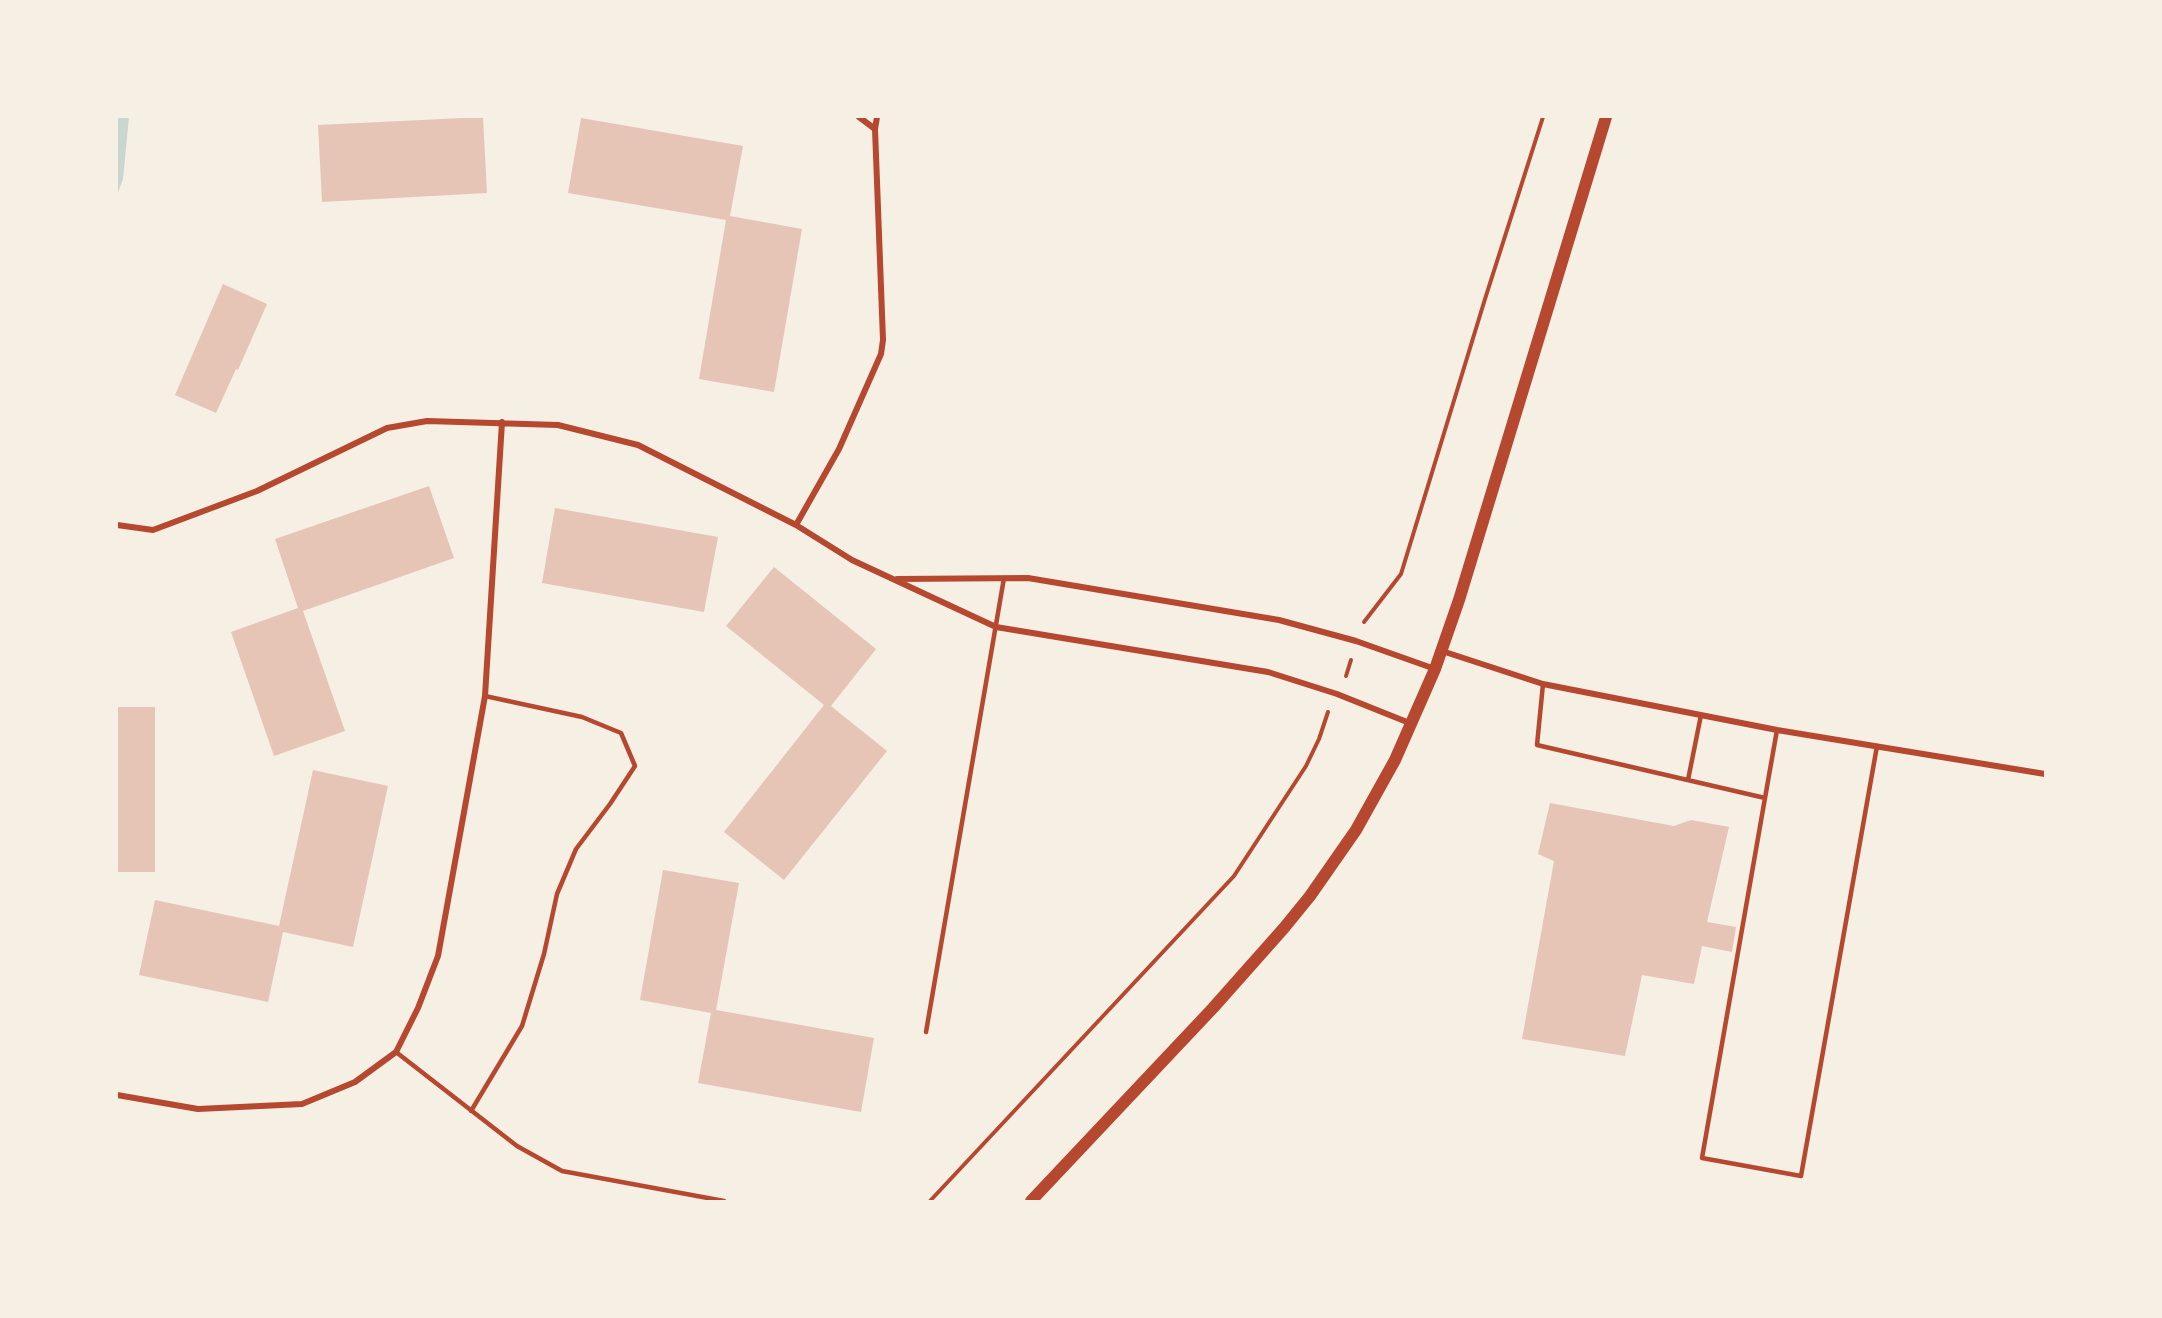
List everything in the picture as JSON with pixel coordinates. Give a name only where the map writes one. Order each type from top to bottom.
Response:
[{"type":"main road","points":[[1031,1201],[1213,1008],[1303,904],[1356,830],[1395,760],[1442,651],[1606,117]]},
{"type":"street","points":[[859,117],[875,129]]},
{"type":"street","points":[[796,525],[839,449],[881,354],[883,340],[875,129],[878,117]]},
{"type":"street","points":[[117,525],[153,530],[257,491],[387,428],[427,421],[558,425],[638,445],[796,525],[852,560],[996,627],[1268,672],[1337,694],[1412,723]]},
{"type":"street","points":[[117,1095],[198,1109],[302,1104],[355,1082],[396,1052],[418,1008],[438,956],[485,696],[502,422]]},
{"type":"street","points":[[893,579],[1028,578],[1279,620],[1318,629],[1435,669]]},
{"type":"street","points":[[1442,651],[1543,684],[1777,730],[2045,774]]},
{"type":"lane","points":[[926,1032],[1004,578]]},
{"type":"lane","points":[[1543,684],[1537,745],[1766,798]]},
{"type":"lane","points":[[471,1111],[522,1026],[544,954],[557,894],[576,849],[636,766],[621,733],[582,717],[485,696]]},
{"type":"lane","points":[[1688,780],[1701,715]]},
{"type":"lane","points":[[1777,730],[1702,1158],[1801,1176],[1877,746]]},
{"type":"lane","points":[[396,1052],[517,1146],[562,1171],[724,1201]]},
{"type":"shaded area","points":[[117,117],[129,117],[123,179],[117,195]]},
{"type":"building","points":[[483,117],[487,193],[322,202],[318,125]]},
{"type":"building","points":[[581,118],[743,146],[730,216],[802,229],[774,392],[699,379],[726,220],[568,193]]},
{"type":"building","points":[[223,284],[267,304],[216,413],[175,395]]},
{"type":"building","points":[[429,486],[454,558],[303,611],[345,731],[274,756],[231,632],[298,608],[275,539]]},
{"type":"building","points":[[555,508],[718,537],[704,612],[542,583]]},
{"type":"building","points":[[774,567],[876,649],[831,706],[887,751],[784,880],[724,832],[824,705],[726,626]]},
{"type":"building","points":[[117,707],[155,707],[155,872],[117,872]]},
{"type":"building","points":[[313,770],[388,786],[353,947],[283,932],[268,1002],[139,975],[155,900],[279,926]]},
{"type":"building","points":[[1550,803],[1674,826],[1691,820],[1729,827],[1707,922],[1736,927],[1732,952],[1702,946],[1694,984],[1642,975],[1625,1056],[1522,1039],[1554,861],[1538,854]]},
{"type":"building","points":[[663,870],[739,883],[716,1010],[874,1038],[861,1112],[698,1083],[711,1013],[640,1000]]}]
